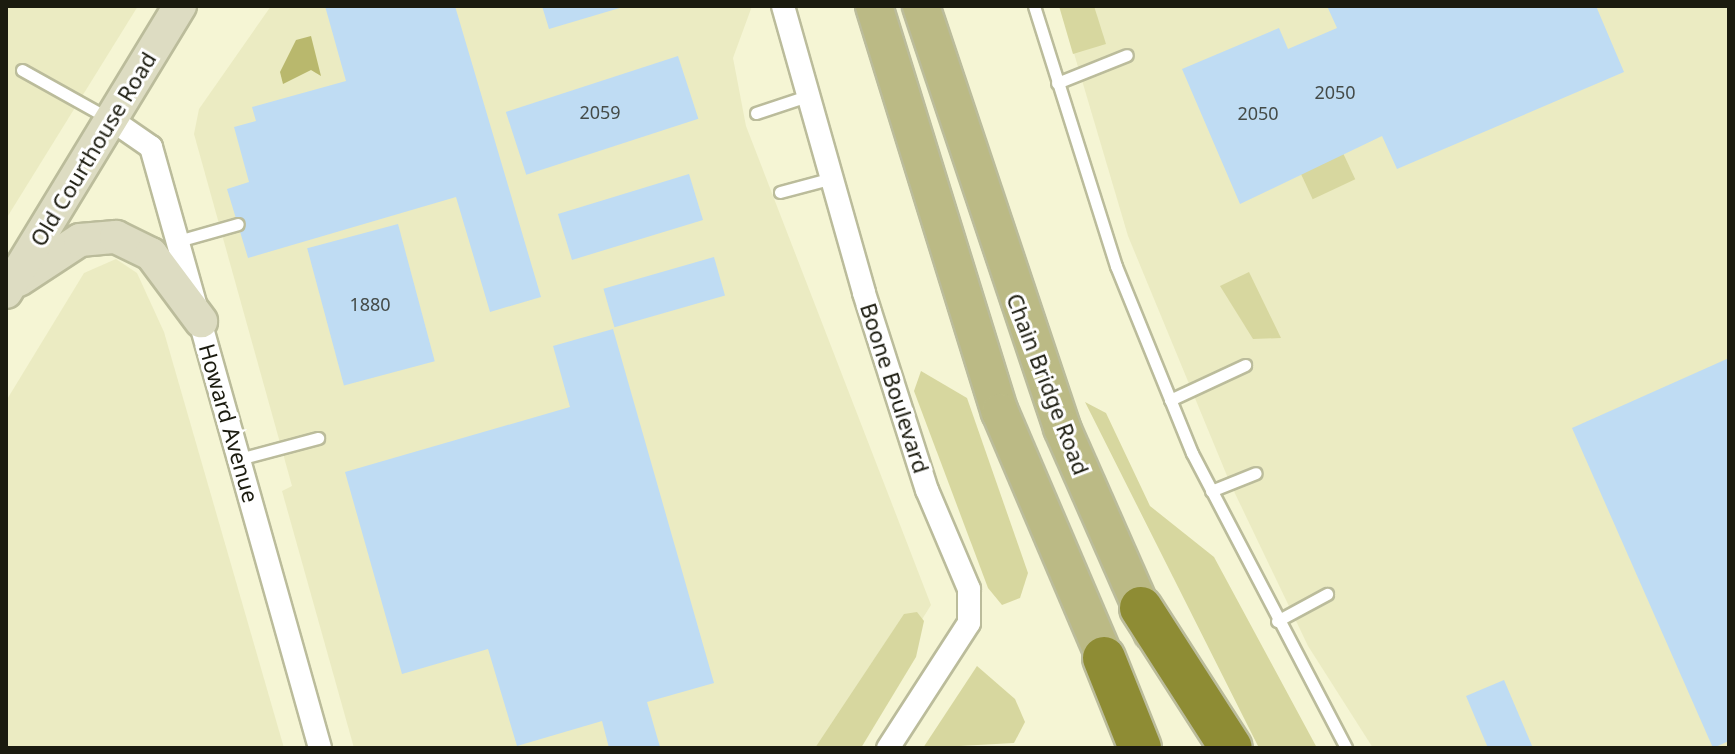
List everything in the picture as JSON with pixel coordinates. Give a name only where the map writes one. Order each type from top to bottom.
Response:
[{"type":"highway","points":[[1141,608],[1231,748]]},
{"type":"highway","points":[[1104,658],[1140,748]]},
{"type":"main road","name":"Old Courthouse Road","points":[[8,289],[109,118],[180,6]]},
{"type":"main road","points":[[874,6],[1000,412],[1104,658],[1150,748]]},
{"type":"main road","name":"Chain Bridge Road","points":[[921,6],[1062,428],[1141,608],[1209,748]]},
{"type":"main road","points":[[8,289],[80,240],[116,237],[151,254],[201,321]]},
{"type":"street","name":"Boone Boulevard","points":[[783,6],[829,179],[927,490],[969,589],[969,623],[888,748]]},
{"type":"street","name":"Howard Avenue","points":[[109,118],[151,147],[320,748]]},
{"type":"lane","points":[[1034,6],[1116,266],[1170,400],[1211,491],[1346,748]]},
{"type":"lane","points":[[1057,83],[1127,55]]},
{"type":"lane","points":[[22,70],[109,118]]},
{"type":"lane","points":[[756,113],[807,96]]},
{"type":"lane","points":[[780,192],[829,179]]},
{"type":"lane","points":[[178,241],[238,224]]},
{"type":"lane","points":[[1170,400],[1245,365]]},
{"type":"lane","points":[[239,459],[318,438]]},
{"type":"lane","points":[[1211,491],[1256,473]]},
{"type":"lane","points":[[1277,621],[1327,594]]},
{"type":"shaded area","points":[[6,6],[138,6],[6,219]]},
{"type":"shaded area","points":[[271,6],[752,6],[733,58],[746,126],[931,605],[842,748],[354,748],[282,491],[292,486],[194,134],[199,109]]},
{"type":"shaded area","points":[[1059,6],[1094,6],[1106,44],[1073,54]]},
{"type":"shaded area","points":[[1060,6],[1729,6],[1729,748],[1373,748],[1308,646],[1230,483],[1128,236]]},
{"type":"shaded area","points":[[311,36],[321,76],[311,70],[283,84],[280,72],[296,40]]},
{"type":"shaded area","points":[[1343,153],[1355,179],[1313,199],[1300,173]]},
{"type":"shaded area","points":[[116,259],[137,273],[164,332],[284,748],[6,748],[6,401],[84,273]]},
{"type":"shaded area","points":[[1249,272],[1281,338],[1253,339],[1220,286]]},
{"type":"shaded area","points":[[921,371],[967,398],[1028,573],[1020,598],[1002,605],[988,588],[914,391]]},
{"type":"shaded area","points":[[1085,402],[1106,413],[1150,506],[1214,557],[1317,748],[1259,748]]},
{"type":"shaded area","points":[[917,612],[924,621],[916,657],[861,748],[815,748],[904,614]]},
{"type":"shaded area","points":[[977,666],[1015,699],[1025,722],[1014,743],[923,748]]},
{"type":"building","points":[[325,6],[455,6],[541,297],[490,312],[456,197],[248,258],[227,189],[249,182],[234,127],[256,121],[252,107],[346,81]]},
{"type":"building","points":[[542,6],[623,6],[623,7],[549,29]]},
{"type":"building","points":[[1327,6],[1596,6],[1624,72],[1397,169],[1382,136],[1240,204],[1182,69],[1279,28],[1288,49],[1337,28]]},
{"type":"building","points":[[678,56],[698,119],[526,175],[506,112]]},
{"type":"building","points":[[689,174],[703,220],[572,260],[558,214]]},
{"type":"building","points":[[398,224],[435,361],[344,385],[307,248]]},
{"type":"building","points":[[714,257],[725,295],[614,327],[603,289]]},
{"type":"building","points":[[613,329],[714,683],[647,702],[660,747],[609,748],[602,721],[517,746],[488,649],[402,674],[345,472],[570,407],[553,346]]},
{"type":"building","points":[[1729,358],[1729,741],[1713,748],[1572,428]]},
{"type":"building","points":[[1504,680],[1533,748],[1488,748],[1466,696]]}]
